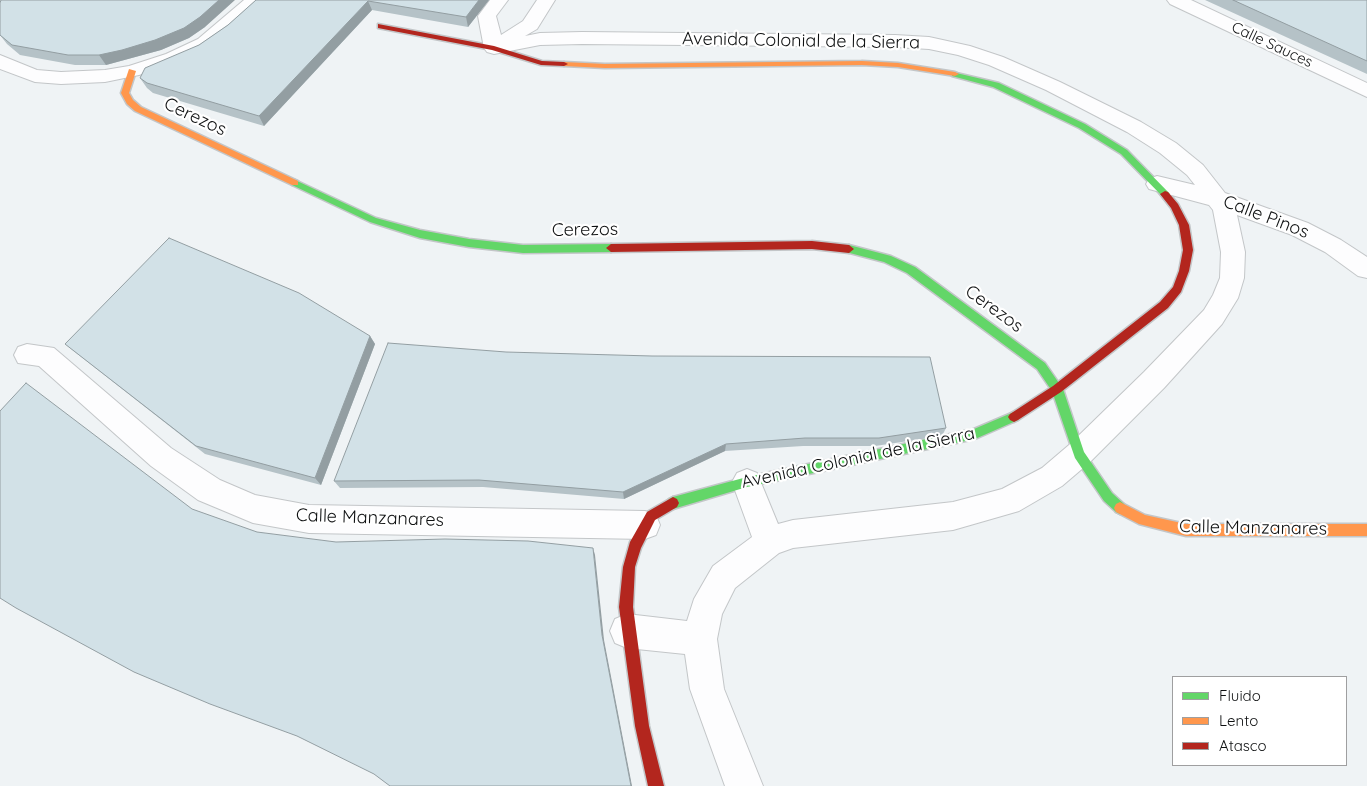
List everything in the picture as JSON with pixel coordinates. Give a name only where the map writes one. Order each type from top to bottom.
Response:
[{"type":"street","points":[[0,62],[35,76],[61,78],[105,76],[132,71],[173,58],[205,42],[255,0]]},
{"type":"street","points":[[494,48],[487,16],[499,0]]},
{"type":"street","points":[[381,26],[494,48],[530,25],[546,0]]},
{"type":"street","name":"Calle Sauces","points":[[1176,0],[1367,91]]},
{"type":"street","name":"Avenida Colonial de la Sierra","points":[[494,48],[540,39],[557,38],[895,40],[929,43],[963,50],[996,61],[1052,86],[1134,127],[1168,148],[1195,170],[1218,198],[1229,225],[1233,252],[1232,278],[1225,298],[1206,324],[1079,454],[1052,477],[1008,501],[953,516],[793,534],[769,542],[724,577],[706,610],[700,640],[707,689],[737,770],[745,786]]},
{"type":"street","name":"Avenida Colonial de la Sierra","points":[[494,48],[541,63],[605,66],[862,63],[898,65],[960,75],[996,85],[1082,126],[1124,152],[1157,184],[1176,206],[1184,225],[1188,250],[1184,271],[1177,289],[1164,305],[1056,389],[1012,418],[975,434],[748,482],[666,506],[651,516],[635,546],[626,587],[627,631],[642,726],[656,786]]},
{"type":"street","name":"Cerezos","points":[[132,71],[125,93],[130,102],[138,109],[373,220],[420,234],[469,243],[523,249],[812,245],[865,252],[912,270],[1033,359],[1048,374],[1056,389]]},
{"type":"street","name":"Calle Pinos","points":[[1157,184],[1218,198],[1300,229],[1333,246],[1367,269]]},
{"type":"street","name":"Calle Manzanares","points":[[27,355],[45,356],[161,457],[209,490],[253,509],[309,519],[645,525]]},
{"type":"street","name":"Calle Manzanares","points":[[1056,389],[1079,454],[1108,497],[1122,510],[1143,520],[1186,530],[1367,530]]},
{"type":"street","points":[[748,482],[769,542]]},
{"type":"street","points":[[627,631],[700,640]]},
{"type":"building","points":[[1,0],[219,0],[184,28],[155,40],[99,55],[68,55],[12,45],[0,35]]},
{"type":"building","points":[[256,0],[479,0],[466,17],[368,1],[259,116],[147,83],[140,78],[145,68],[199,45],[228,25]]},
{"type":"building","points":[[1233,0],[1367,0],[1367,61]]},
{"type":"building","points":[[169,238],[299,293],[370,336],[315,478],[196,446],[65,344]]},
{"type":"building","points":[[388,343],[506,352],[652,356],[930,357],[946,428],[879,438],[805,438],[726,444],[623,492],[479,480],[334,481]]},
{"type":"building","points":[[26,383],[192,509],[257,532],[336,542],[445,539],[528,541],[593,548],[602,635],[631,786],[390,786],[374,774],[297,736],[210,704],[134,672],[0,598],[0,411]]},
{"type":"traffic: fast","points":[[955,74],[996,85],[1082,126],[1124,152],[1165,194]]},
{"type":"traffic: fast","points":[[295,183],[373,220],[420,234],[469,243],[523,249],[611,248]]},
{"type":"traffic: fast","points":[[849,249],[887,259],[911,270],[1041,366],[1057,389],[1079,454],[1108,497],[1120,508]]},
{"type":"traffic: fast","points":[[673,503],[747,482],[975,434],[1014,417]]},
{"type":"traffic: slow","points":[[564,64],[605,66],[862,63],[898,65],[955,74]]},
{"type":"traffic: slow","points":[[132,71],[125,93],[130,102],[138,109],[295,183]]},
{"type":"traffic: slow","points":[[1120,508],[1143,520],[1186,530],[1367,530]]},
{"type":"traffic: jam","points":[[381,26],[494,48],[541,63],[564,64]]},
{"type":"traffic: jam","points":[[1014,417],[1057,389],[1164,305],[1177,289],[1184,271],[1188,250],[1184,225],[1175,206],[1165,194]]},
{"type":"traffic: jam","points":[[611,248],[812,245],[849,249]]},
{"type":"traffic: jam","points":[[656,786],[642,726],[626,607],[629,567],[635,546],[651,516],[673,503]]}]
